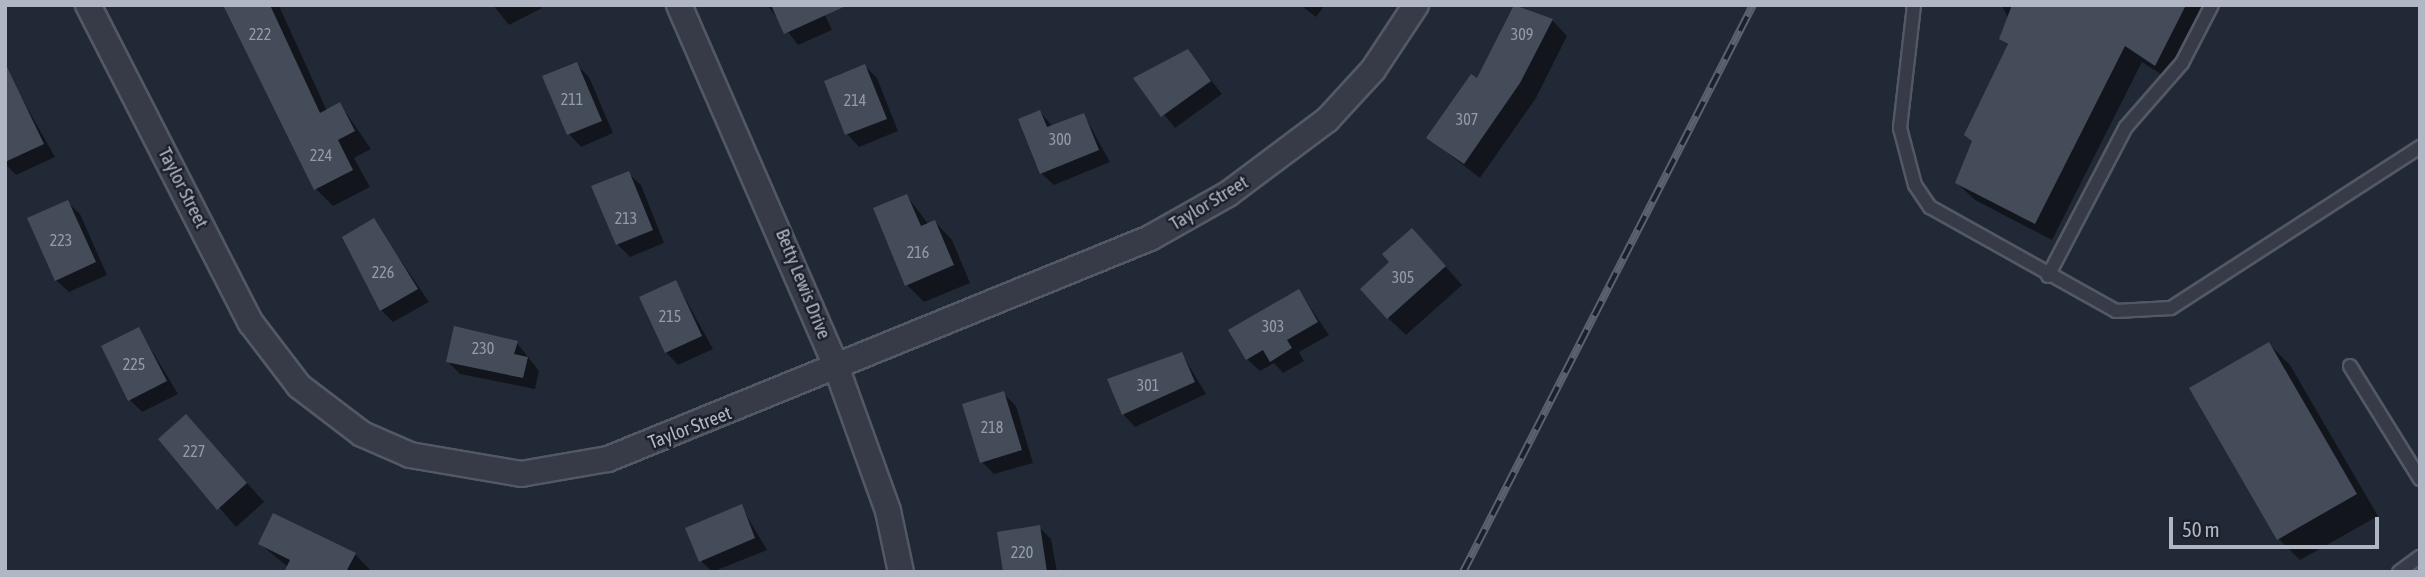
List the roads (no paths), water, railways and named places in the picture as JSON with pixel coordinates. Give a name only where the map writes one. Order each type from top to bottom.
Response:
[{"type":"street","name":"Taylor Street","points":[[88,5],[251,323],[299,386],[362,433],[443,466],[486,473],[565,470],[608,459],[837,369],[1150,238],[1228,194],[1327,120],[1373,70],[1416,5]]},
{"type":"street","name":"Betty Lewis Drive","points":[[679,5],[837,369],[888,510],[901,572]]},
{"type":"lane","points":[[1914,5],[1900,128],[1915,185],[1930,207],[2048,276],[2116,311],[2163,311],[2420,147]]},
{"type":"lane","points":[[2048,276],[2126,127],[2182,63],[2212,5]]},
{"type":"lane","points":[[2350,366],[2420,478]]},
{"type":"lane","points":[[2399,572],[2420,557]]},
{"type":"railway","points":[[1463,572],[1753,5]]}]
